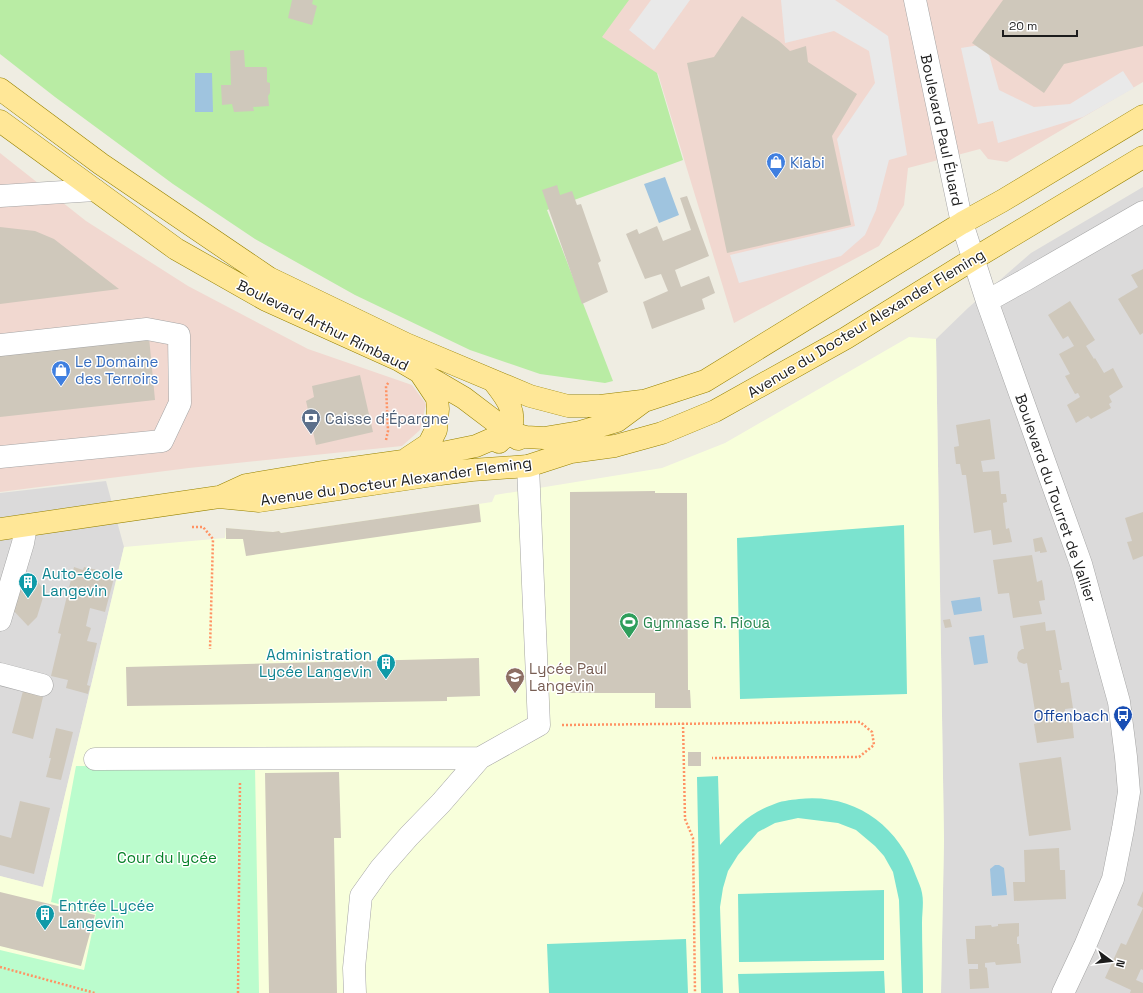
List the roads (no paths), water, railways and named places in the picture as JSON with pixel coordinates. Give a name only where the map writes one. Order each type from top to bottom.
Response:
[{"type":"main road","name":"Boulevard Arthur Rimbaud","points":[[0,89],[100,164],[269,278],[406,344],[530,396],[568,406],[600,406],[644,401]]},
{"type":"main road","name":"Avenue du Docteur Alexander Fleming","points":[[0,529],[219,497],[246,485],[403,461],[476,446],[508,432],[526,437],[544,438],[580,432],[616,421],[644,401],[704,381],[962,223],[1002,201],[1143,116]]},
{"type":"main road","name":"Boulevard Arthur Rimbaud","points":[[0,121],[176,249],[259,296],[399,360],[420,373],[443,384],[529,446],[548,452],[570,452]]},
{"type":"main road","name":"Avenue du Docteur Alexander Fleming","points":[[219,497],[259,501],[472,470],[528,466],[570,452],[615,446],[662,433],[715,411],[846,338],[974,258],[1143,157]]},
{"type":"main road","points":[[403,461],[429,444],[436,430],[438,409],[437,398],[420,373]]},
{"type":"main road","name":"Boulevard Arthur Rimbaud","points":[[494,382],[508,400],[512,411],[512,424],[508,432]]},
{"type":"main road","points":[[472,470],[508,432]]},
{"type":"street","name":"Boulevard Paul Éluard","points":[[915,0],[962,223],[974,258]]},
{"type":"street","points":[[0,196],[95,190]]},
{"type":"street","points":[[988,301],[1143,212]]},
{"type":"street","name":"Boulevard du Tourret de Vallier","points":[[974,258],[1081,564],[1119,702],[1126,757],[1136,788],[1113,879],[1085,946],[1063,993]]},
{"type":"street","points":[[0,345],[147,329],[179,336],[180,403],[162,440],[0,457]]},
{"type":"street","points":[[355,993],[354,968],[361,896],[381,868],[480,758],[539,725],[528,466]]},
{"type":"street","points":[[0,620],[23,543],[26,526]]},
{"type":"street","points":[[0,674],[42,685]]},
{"type":"street","points":[[95,759],[480,758]]},
{"type":"place","name":"Kiabi","points":[[776,179]]},
{"type":"place","name":"Le Domaine des Terroirs","points":[[61,387]]},
{"type":"place","name":"Caisse d'Épargne","points":[[311,435]]},
{"type":"place","name":"Auto-école Langevin","points":[[28,599]]},
{"type":"place","name":"Gymnase R. Rioua","points":[[629,639]]},
{"type":"place","name":"Administration Lycée Langevin","points":[[386,680]]},
{"type":"place","name":"Lycée Paul Langevin","points":[[515,694]]},
{"type":"place","name":"Offenbach","points":[[1123,732]]},
{"type":"place","name":"Entrée Lycée Langevin","points":[[45,931]]},
{"type":"park label","name":"Cour du lycée","points":[[167,857]]}]
